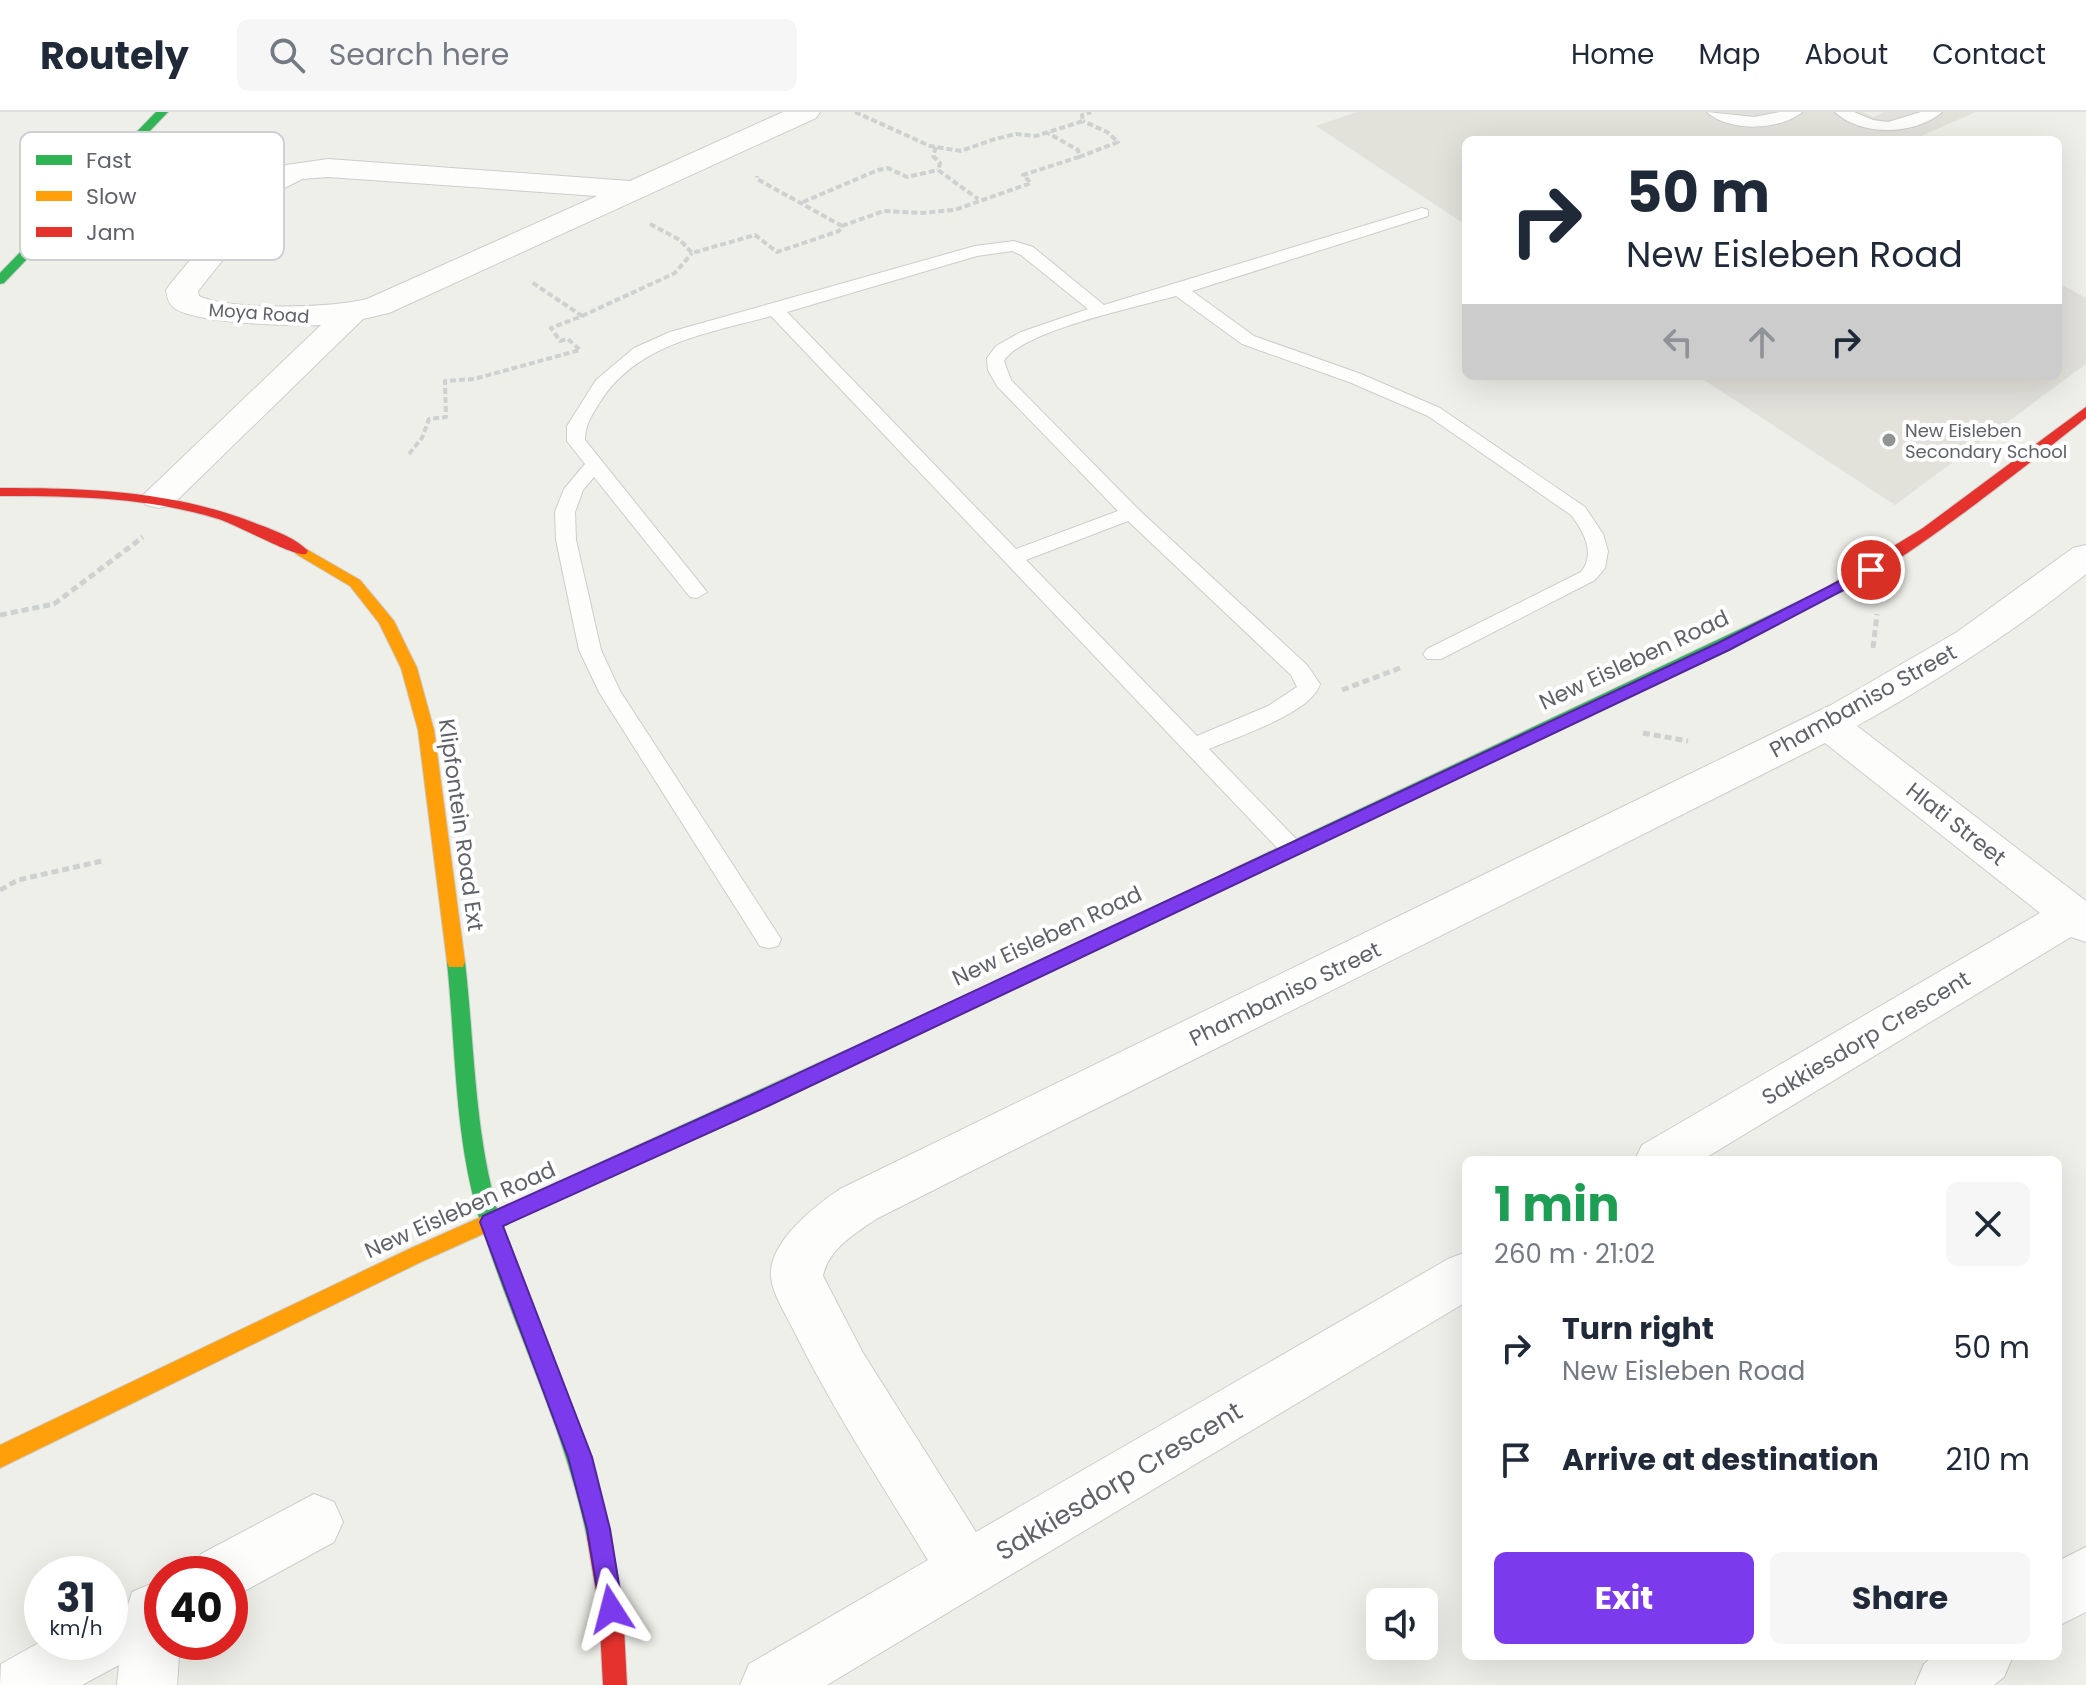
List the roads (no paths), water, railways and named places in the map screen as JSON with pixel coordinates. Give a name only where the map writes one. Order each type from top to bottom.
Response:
[{"type":"main road","points":[[143,132],[162,112]]},
{"type":"main road","points":[[0,280],[20,259]]},
{"type":"main road","name":"New Eisleben Road","points":[[0,1457],[232,1342],[761,1100],[1723,646],[1871,570],[1991,487],[2086,411]]},
{"type":"main road","name":"Klipfontein Road Ext","points":[[0,492],[86,492],[170,500],[223,513],[274,535],[355,583],[386,621],[409,668],[429,748],[458,981],[472,1156],[490,1222],[580,1457],[607,1582],[615,1685]]},
{"type":"street","name":"Moya Road","points":[[207,260],[182,290],[184,301],[199,308],[310,318],[351,314],[378,306],[806,112]]},
{"type":"street","name":"Moya Road","points":[[284,177],[296,171],[328,168],[623,196]]},
{"type":"street","points":[[170,500],[351,314]]},
{"type":"street","name":"Phambaniso Street","points":[[967,1571],[817,1323],[797,1279],[802,1254],[825,1229],[858,1204],[1465,906],[1826,723],[1984,633],[2034,600],[2086,556]]},
{"type":"street","name":"Hlati Street","points":[[1826,723],[2079,920]]},
{"type":"street","name":"Sakkiesdorp Crescent","points":[[1667,1156],[2079,920]]},
{"type":"street","name":"Sakkiesdorp Crescent","points":[[770,1685],[1462,1277]]},
{"type":"street","points":[[248,1559],[314,1522]]},
{"type":"street","points":[[2062,1594],[2086,1576]]},
{"type":"street","points":[[142,1619],[147,1685]]},
{"type":"street","points":[[22,1685],[67,1660]]},
{"type":"street","points":[[1945,1685],[1978,1660]]},
{"type":"lane","points":[[1714,112],[1754,124],[1795,112]]},
{"type":"lane","points":[[1842,112],[1881,128],[1935,112]]},
{"type":"lane","points":[[1195,746],[1276,711],[1307,691],[1309,684],[1299,670],[1131,513],[1003,382],[995,367],[995,359],[1003,349],[1023,338],[1101,311],[1179,290],[1422,213]]},
{"type":"lane","points":[[697,592],[576,441],[576,426],[605,380],[640,352],[676,336],[975,251],[1014,246],[1027,251],[1101,311]]},
{"type":"lane","points":[[1179,290],[1248,340],[1355,378],[1434,412],[1578,511],[1593,530],[1599,545],[1597,559],[1589,575],[1508,619],[1434,654]]},
{"type":"lane","points":[[775,310],[1291,848]]},
{"type":"lane","points":[[594,465],[574,489],[565,512],[566,540],[590,650],[610,692],[769,939]]},
{"type":"lane","points":[[1012,558],[1131,513]]},
{"type":"place","name":"New Eisleben Secondary School","points":[[1889,440]]}]
